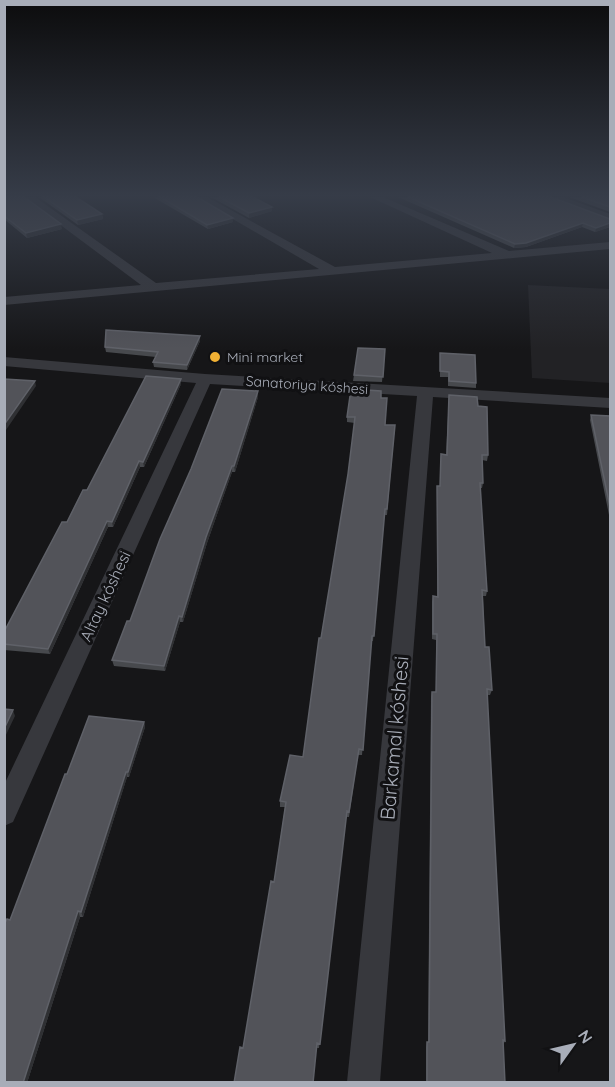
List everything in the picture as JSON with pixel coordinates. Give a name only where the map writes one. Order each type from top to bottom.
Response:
[{"type":"street","points":[[98,248],[154,288]]},
{"type":"street","points":[[291,248],[334,272]]},
{"type":"street","points":[[490,248],[509,256]]},
{"type":"street","points":[[4,301],[593,248]]},
{"type":"street","name":"Sanatoriya kóshesi","points":[[4,361],[205,379],[610,403]]},
{"type":"street","name":"Altay kóshesi","points":[[4,814],[205,379]]},
{"type":"street","name":"Barkamal kóshesi","points":[[364,1083],[425,393]]},
{"type":"shaded area","points":[[528,285],[610,289],[610,383],[532,378]]},
{"type":"building","points":[[106,330],[200,336],[187,365],[153,362],[158,352],[105,347]]},
{"type":"building","points":[[358,348],[385,349],[383,377],[354,375]]},
{"type":"building","points":[[440,353],[475,355],[476,383],[449,381],[449,372],[440,371]]},
{"type":"building","points":[[146,376],[181,379],[143,462],[139,461],[112,522],[107,521],[48,649],[4,644],[4,632],[62,522],[67,522],[83,490],[87,490]]},
{"type":"building","points":[[4,379],[35,381],[4,425]]},
{"type":"building","points":[[222,389],[258,391],[234,466],[232,466],[206,537],[182,617],[179,616],[164,666],[112,660],[127,621],[130,621],[160,539],[191,469]]},
{"type":"building","points":[[351,389],[381,391],[381,398],[387,398],[385,425],[395,425],[374,636],[372,636],[363,750],[359,749],[349,812],[347,811],[320,1044],[317,1043],[313,1083],[234,1083],[240,1047],[243,1048],[271,881],[274,882],[286,802],[280,801],[290,755],[303,757],[319,638],[321,638],[348,474],[355,417],[347,417]]},
{"type":"building","points":[[449,395],[477,397],[478,406],[487,407],[488,455],[482,455],[483,483],[480,483],[487,591],[482,590],[485,647],[489,647],[492,690],[487,689],[505,1041],[503,1040],[505,1083],[427,1083],[432,692],[436,692],[437,634],[433,634],[433,596],[438,597],[437,486],[440,486],[441,454],[447,455]]},
{"type":"building","points":[[591,415],[610,416],[610,507]]},
{"type":"building","points":[[4,709],[13,710],[4,729]]},
{"type":"building","points":[[89,716],[144,722],[81,912],[78,911],[23,1083],[4,1083],[4,925],[7,919],[10,920]]},
{"type":"place","name":"Mini market","points":[[215,357]]}]
